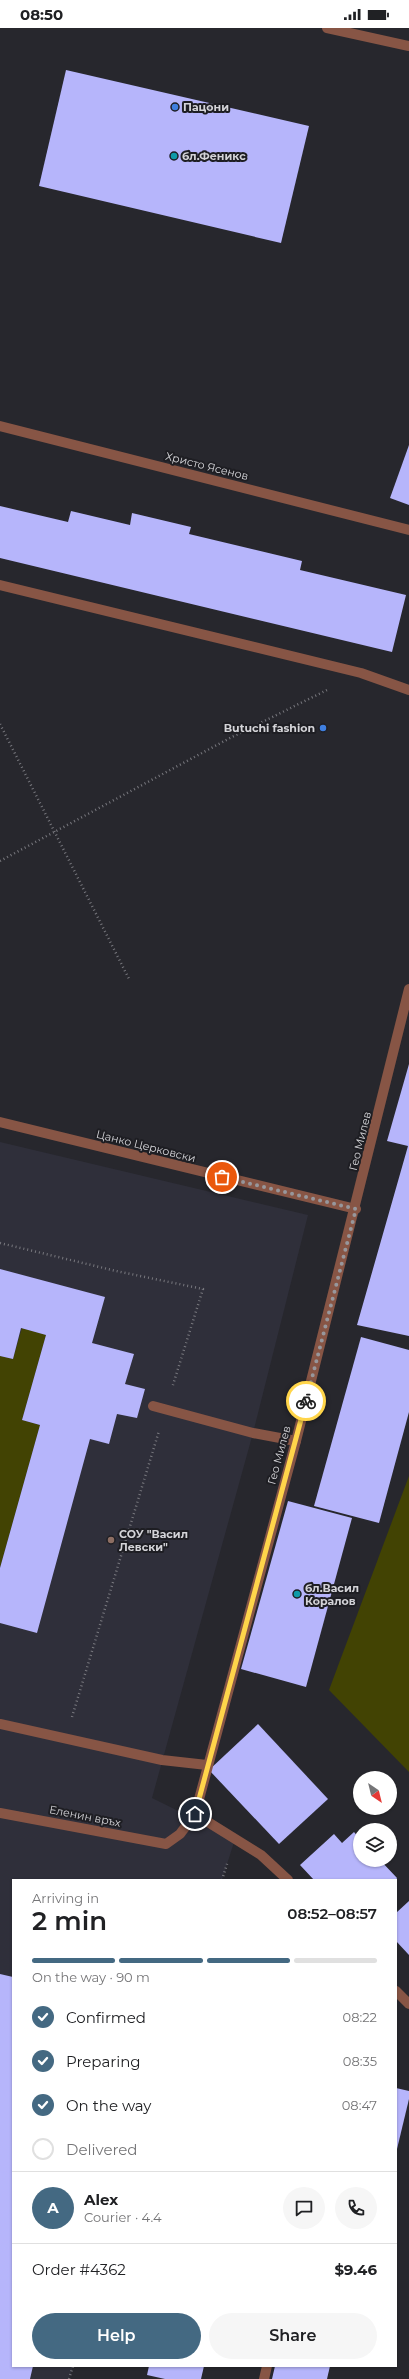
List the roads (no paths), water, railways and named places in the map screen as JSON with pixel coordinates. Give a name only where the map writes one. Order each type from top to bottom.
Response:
[{"type":"street","points":[[327,28],[409,46]]},
{"type":"street","name":"Христо Ясенов","points":[[0,426],[409,530]]},
{"type":"street","points":[[0,585],[361,673],[409,690]]},
{"type":"street","name":"Гео Милев","points":[[166,1844],[180,1834],[195,1814],[203,1788],[207,1765],[296,1441],[356,1209],[409,989]]},
{"type":"street","name":"Цанко Церковски","points":[[0,1122],[356,1209]]},
{"type":"street","points":[[153,1406],[253,1433],[296,1441]]},
{"type":"street","points":[[0,1724],[162,1760],[207,1765]]},
{"type":"street","name":"Еленин връх","points":[[0,1813],[166,1844]]},
{"type":"street","points":[[195,1814],[261,1855],[287,1879]]},
{"type":"street","points":[[397,1992],[409,2004]]},
{"type":"street","points":[[264,2379],[267,2367]]},
{"type":"place","name":"Пацони","points":[[175,107]]},
{"type":"place","name":"бл.Феникс","points":[[174,156]]},
{"type":"place","name":"Butuchi fashion","points":[[323,728]]},
{"type":"place","name":"СОУ \"Васил Левски\"","points":[[111,1540]]},
{"type":"place","name":"бл.Васил Коралов","points":[[297,1594]]}]
